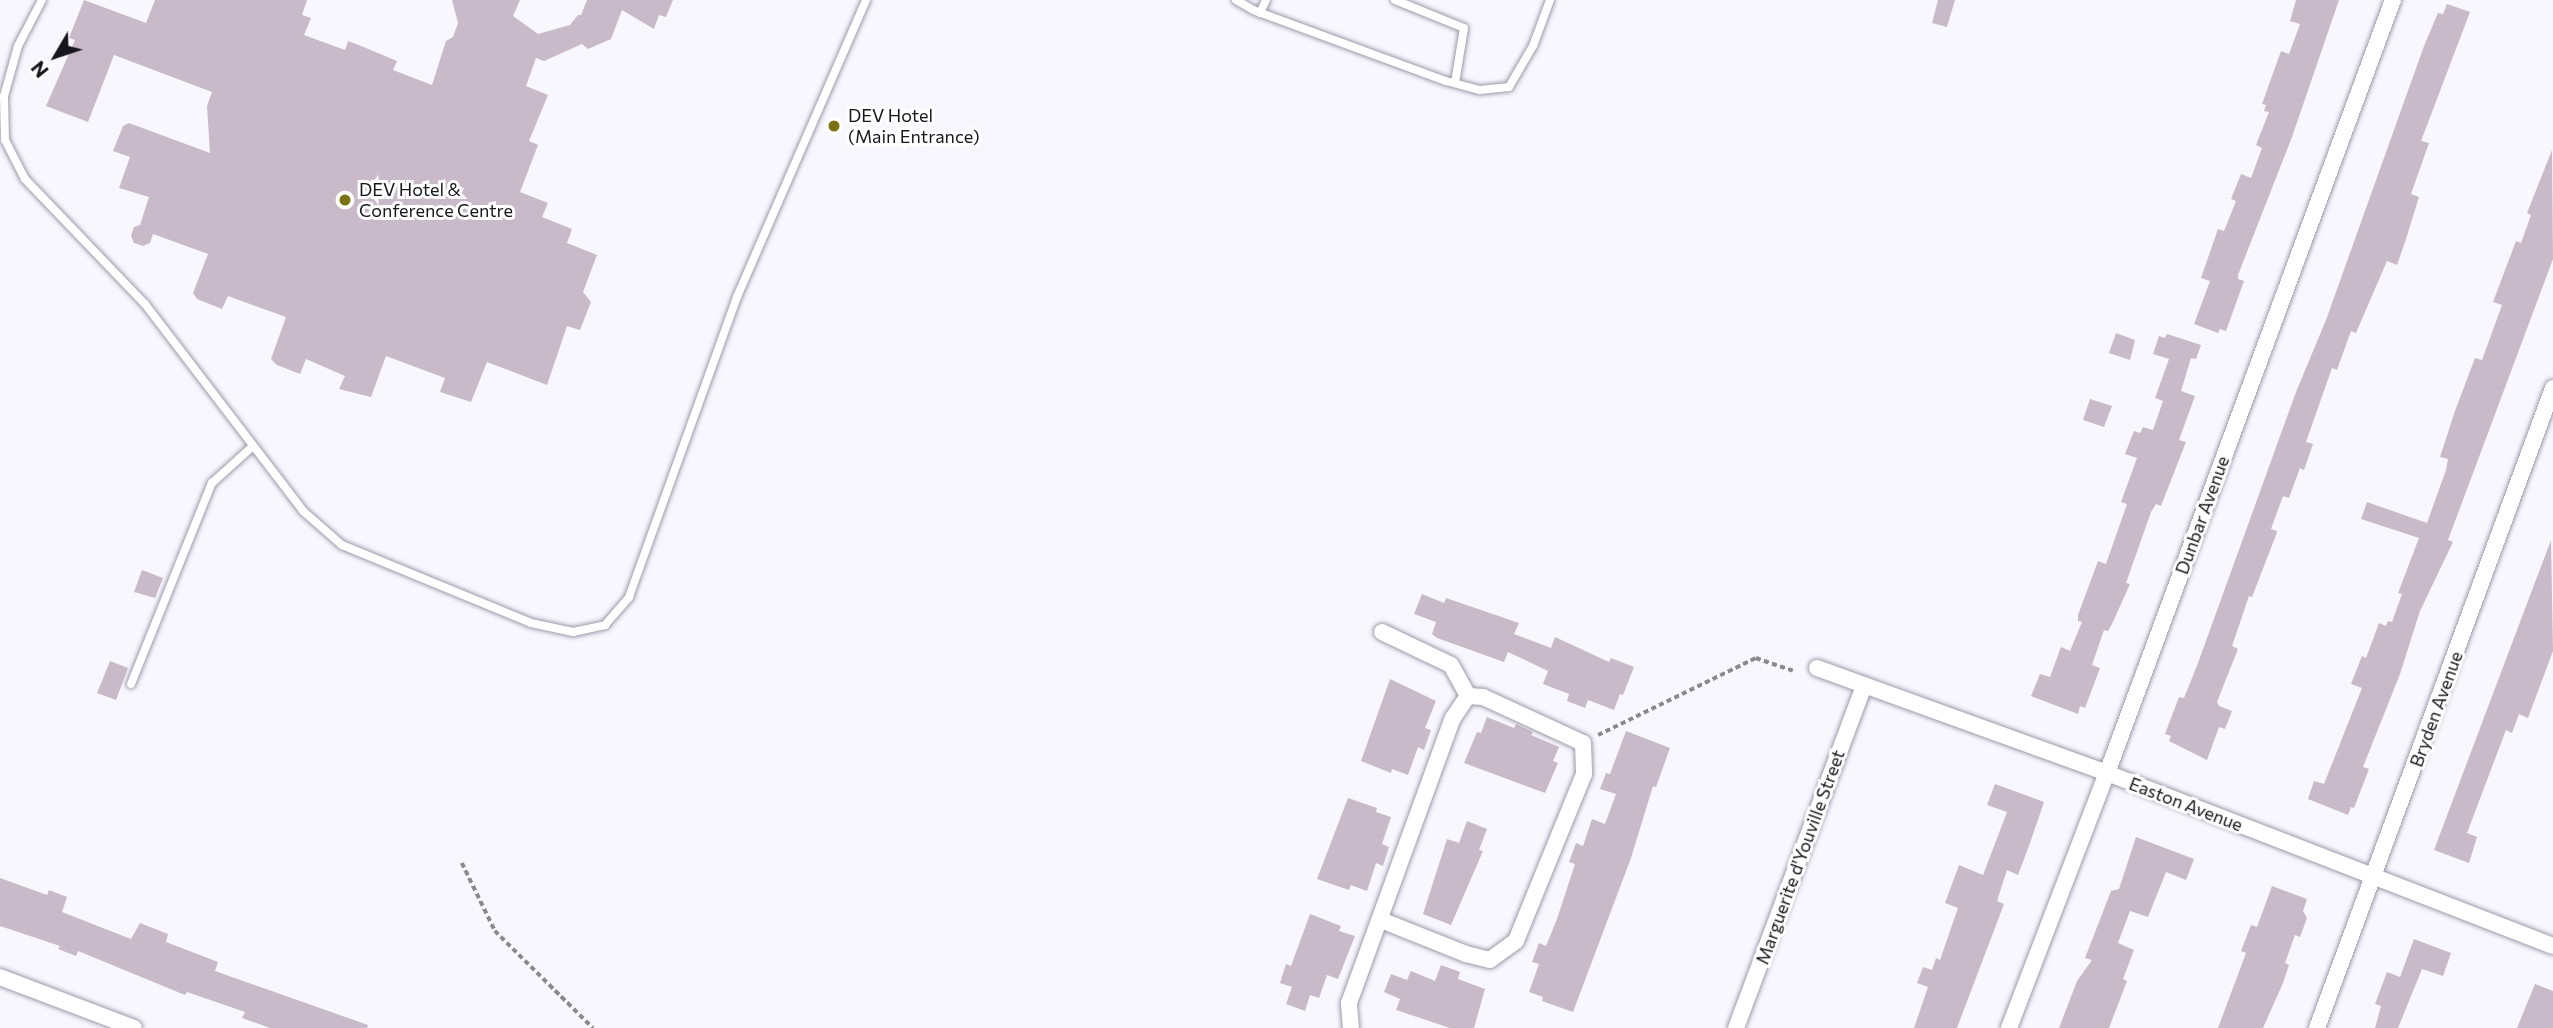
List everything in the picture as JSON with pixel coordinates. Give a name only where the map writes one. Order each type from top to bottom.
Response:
[{"type":"street","name":"Dunbar Avenue","points":[[2009,1028],[2107,773],[2393,0]]},
{"type":"street","name":"Bryden Avenue","points":[[2317,1028],[2553,388]]},
{"type":"street","points":[[1382,632],[1451,665],[1468,696]]},
{"type":"street","name":"Easton Avenue","points":[[1817,668],[2107,773],[2553,946]]},
{"type":"street","name":"Marguerite d'Youville Street","points":[[1736,1028],[1864,685]]},
{"type":"street","points":[[1381,920],[1466,954],[1490,960],[1516,941],[1584,774],[1583,743],[1483,697],[1468,696]]},
{"type":"street","points":[[1351,1028],[1349,1003],[1453,718],[1468,696]]},
{"type":"street","points":[[0,977],[134,1028]]},
{"type":"lane","points":[[42,0],[18,46],[4,96],[5,141],[25,179],[145,304],[303,511],[342,545],[531,623],[573,632],[605,625],[629,597],[737,297],[866,0]]},
{"type":"lane","points":[[1236,0],[1260,12],[1480,90],[1509,87],[1533,46],[1550,0]]},
{"type":"lane","points":[[1260,12],[1266,0]]},
{"type":"lane","points":[[1395,0],[1464,27],[1455,83]]},
{"type":"lane","points":[[131,684],[212,483],[253,446]]},
{"type":"path","points":[[1583,743],[1756,657],[1793,671]]},
{"type":"path","points":[[462,863],[495,931],[593,1028]]},
{"type":"building","name":"DEV Hotel & Conference Centre","points":[[84,0],[146,23],[155,0],[307,0],[302,15],[311,18],[304,35],[345,50],[348,41],[366,48],[397,61],[393,70],[432,85],[446,41],[453,37],[458,23],[452,0],[520,0],[513,16],[538,34],[570,25],[581,15],[587,0],[673,0],[666,17],[659,15],[654,29],[622,10],[611,39],[588,49],[582,44],[544,61],[536,58],[526,86],[548,95],[529,141],[538,145],[520,192],[548,203],[542,217],[572,229],[567,243],[597,255],[583,292],[591,302],[580,330],[567,326],[547,385],[487,362],[471,402],[440,392],[445,378],[386,356],[371,397],[339,389],[345,376],[306,359],[300,374],[277,365],[271,359],[286,317],[228,296],[222,309],[197,299],[193,293],[208,254],[153,234],[150,243],[143,246],[134,243],[131,236],[134,227],[140,225],[149,197],[119,188],[130,157],[113,151],[123,126],[129,123],[210,153],[207,106],[212,92],[114,55],[88,122],[46,106],[75,40],[69,38]]},
{"type":"building","points":[[1938,0],[1955,0],[1947,27],[1932,23]]},
{"type":"building","points":[[2296,0],[2339,0],[2292,137],[2238,275],[2238,279],[2244,281],[2226,331],[2220,329],[2218,333],[2194,324],[2210,281],[2201,278],[2218,229],[2224,231],[2236,201],[2231,199],[2241,174],[2251,178],[2262,148],[2256,145],[2269,112],[2264,111],[2266,105],[2262,104],[2281,51],[2289,54],[2300,24],[2290,21]]},
{"type":"building","points":[[2447,4],[2470,12],[2421,141],[2429,143],[2411,194],[2419,197],[2406,239],[2397,265],[2387,261],[2356,333],[2351,331],[2337,370],[2332,368],[2306,442],[2313,444],[2304,470],[2300,468],[2289,498],[2283,496],[2271,529],[2277,531],[2276,535],[2252,597],[2249,596],[2232,646],[2238,649],[2217,702],[2219,706],[2232,711],[2225,729],[2219,727],[2207,760],[2169,741],[2171,736],[2165,734],[2179,697],[2184,698],[2198,663],[2296,392],[2326,320],[2424,46],[2438,13],[2443,14]]},
{"type":"building","points":[[2552,150],[2553,259],[2448,540],[2453,542],[2420,611],[2400,674],[2363,767],[2369,769],[2354,808],[2351,807],[2348,815],[2308,799],[2314,781],[2324,784],[2362,688],[2351,684],[2362,656],[2366,658],[2379,623],[2386,626],[2388,621],[2392,622],[2402,594],[2398,593],[2419,538],[2361,519],[2367,502],[2427,523],[2446,470],[2448,459],[2440,457],[2455,411],[2475,358],[2482,360],[2502,305],[2493,302],[2516,241],[2521,243],[2531,215],[2527,213]]},
{"type":"building","points":[[2116,333],[2135,340],[2130,360],[2109,353]]},
{"type":"building","points":[[2167,334],[2201,345],[2196,359],[2191,358],[2181,391],[2195,396],[2179,440],[2186,442],[2161,506],[2156,504],[2151,512],[2126,583],[2130,584],[2112,624],[2108,631],[2104,630],[2092,665],[2100,668],[2085,708],[2080,706],[2078,714],[2031,696],[2040,674],[2050,677],[2061,647],[2070,651],[2082,622],[2078,621],[2078,615],[2098,561],[2106,564],[2127,504],[2121,502],[2137,458],[2125,454],[2134,431],[2140,433],[2143,427],[2153,430],[2163,401],[2155,398],[2169,359],[2153,354],[2159,336],[2165,338]]},
{"type":"building","points":[[2090,399],[2112,406],[2104,427],[2083,420]]},
{"type":"building","points":[[2551,540],[2553,651],[2528,718],[2519,714],[2512,733],[2506,730],[2467,833],[2477,837],[2469,863],[2434,850]]},
{"type":"building","points":[[142,570],[163,578],[155,598],[134,592]]},
{"type":"building","points":[[1422,594],[1444,603],[1446,598],[1519,623],[1514,634],[1551,648],[1555,637],[1609,662],[1611,658],[1634,667],[1623,695],[1620,694],[1614,710],[1588,700],[1585,708],[1567,701],[1569,694],[1543,684],[1548,671],[1508,652],[1504,662],[1437,638],[1432,634],[1436,622],[1414,614]]},
{"type":"building","points":[[110,661],[128,668],[116,700],[97,693]]},
{"type":"building","points":[[1390,679],[1436,701],[1425,728],[1431,730],[1424,750],[1418,747],[1408,775],[1392,769],[1391,773],[1361,761]]},
{"type":"building","points":[[1487,717],[1514,728],[1516,724],[1533,732],[1531,735],[1559,747],[1553,761],[1558,763],[1545,793],[1464,763],[1477,732],[1481,733]]},
{"type":"building","points":[[1626,731],[1670,748],[1656,787],[1653,786],[1631,858],[1573,1012],[1542,1001],[1543,997],[1529,992],[1539,964],[1532,962],[1539,943],[1546,946],[1557,919],[1575,864],[1569,862],[1576,843],[1583,846],[1592,819],[1605,824],[1616,794],[1600,789],[1606,773],[1610,774]]},
{"type":"building","points":[[1995,784],[2044,802],[2018,875],[2007,870],[1997,901],[2004,904],[1957,1028],[1914,1028],[1928,987],[1917,983],[1923,967],[1932,970],[1936,958],[1940,960],[1958,908],[1945,903],[1959,865],[1983,875],[2007,812],[1987,805]]},
{"type":"building","points":[[1348,798],[1377,808],[1376,812],[1391,817],[1382,844],[1389,847],[1383,866],[1376,863],[1367,891],[1351,885],[1349,890],[1317,879]]},
{"type":"building","points":[[1467,821],[1487,829],[1479,850],[1483,851],[1451,925],[1423,914],[1447,839],[1459,843]]},
{"type":"building","points":[[2136,837],[2194,859],[2186,880],[2166,872],[2148,917],[2130,911],[2118,943],[2134,950],[2123,979],[2127,981],[2109,1028],[2059,1028],[2077,981],[2092,960],[2085,958],[2111,891],[2119,889]]},
{"type":"building","points":[[0,878],[47,895],[49,890],[67,897],[62,912],[131,939],[140,923],[168,934],[166,942],[218,962],[215,971],[368,1025],[367,1028],[270,1028],[242,1018],[245,1012],[187,992],[185,995],[78,951],[76,956],[58,949],[60,946],[0,926]]},
{"type":"building","points":[[2272,886],[2307,899],[2303,911],[2307,918],[2300,937],[2295,935],[2285,963],[2289,965],[2283,983],[2263,1028],[2218,1028],[2246,953],[2241,951],[2251,925],[2257,927]]},
{"type":"building","points":[[1310,914],[1341,926],[1339,931],[1355,936],[1338,979],[1327,975],[1319,998],[1310,995],[1305,1011],[1286,1004],[1292,987],[1280,983],[1286,964],[1291,966]]},
{"type":"building","points":[[2414,939],[2451,953],[2443,976],[2422,969],[2398,1028],[2375,1028],[2381,1006],[2375,1004],[2387,972],[2400,977]]},
{"type":"building","points":[[1441,965],[1460,972],[1458,979],[1485,989],[1474,1028],[1450,1028],[1396,1010],[1400,999],[1384,992],[1391,974],[1407,980],[1411,971],[1435,981]]},
{"type":"building","points":[[2535,984],[2553,991],[2553,1028],[2517,1028]]},
{"type":"place","name":"DEV Hotel (Main Entrance)","points":[[834,126]]},
{"type":"place","name":"DEV Hotel & Conference Centre","points":[[345,200]]}]
